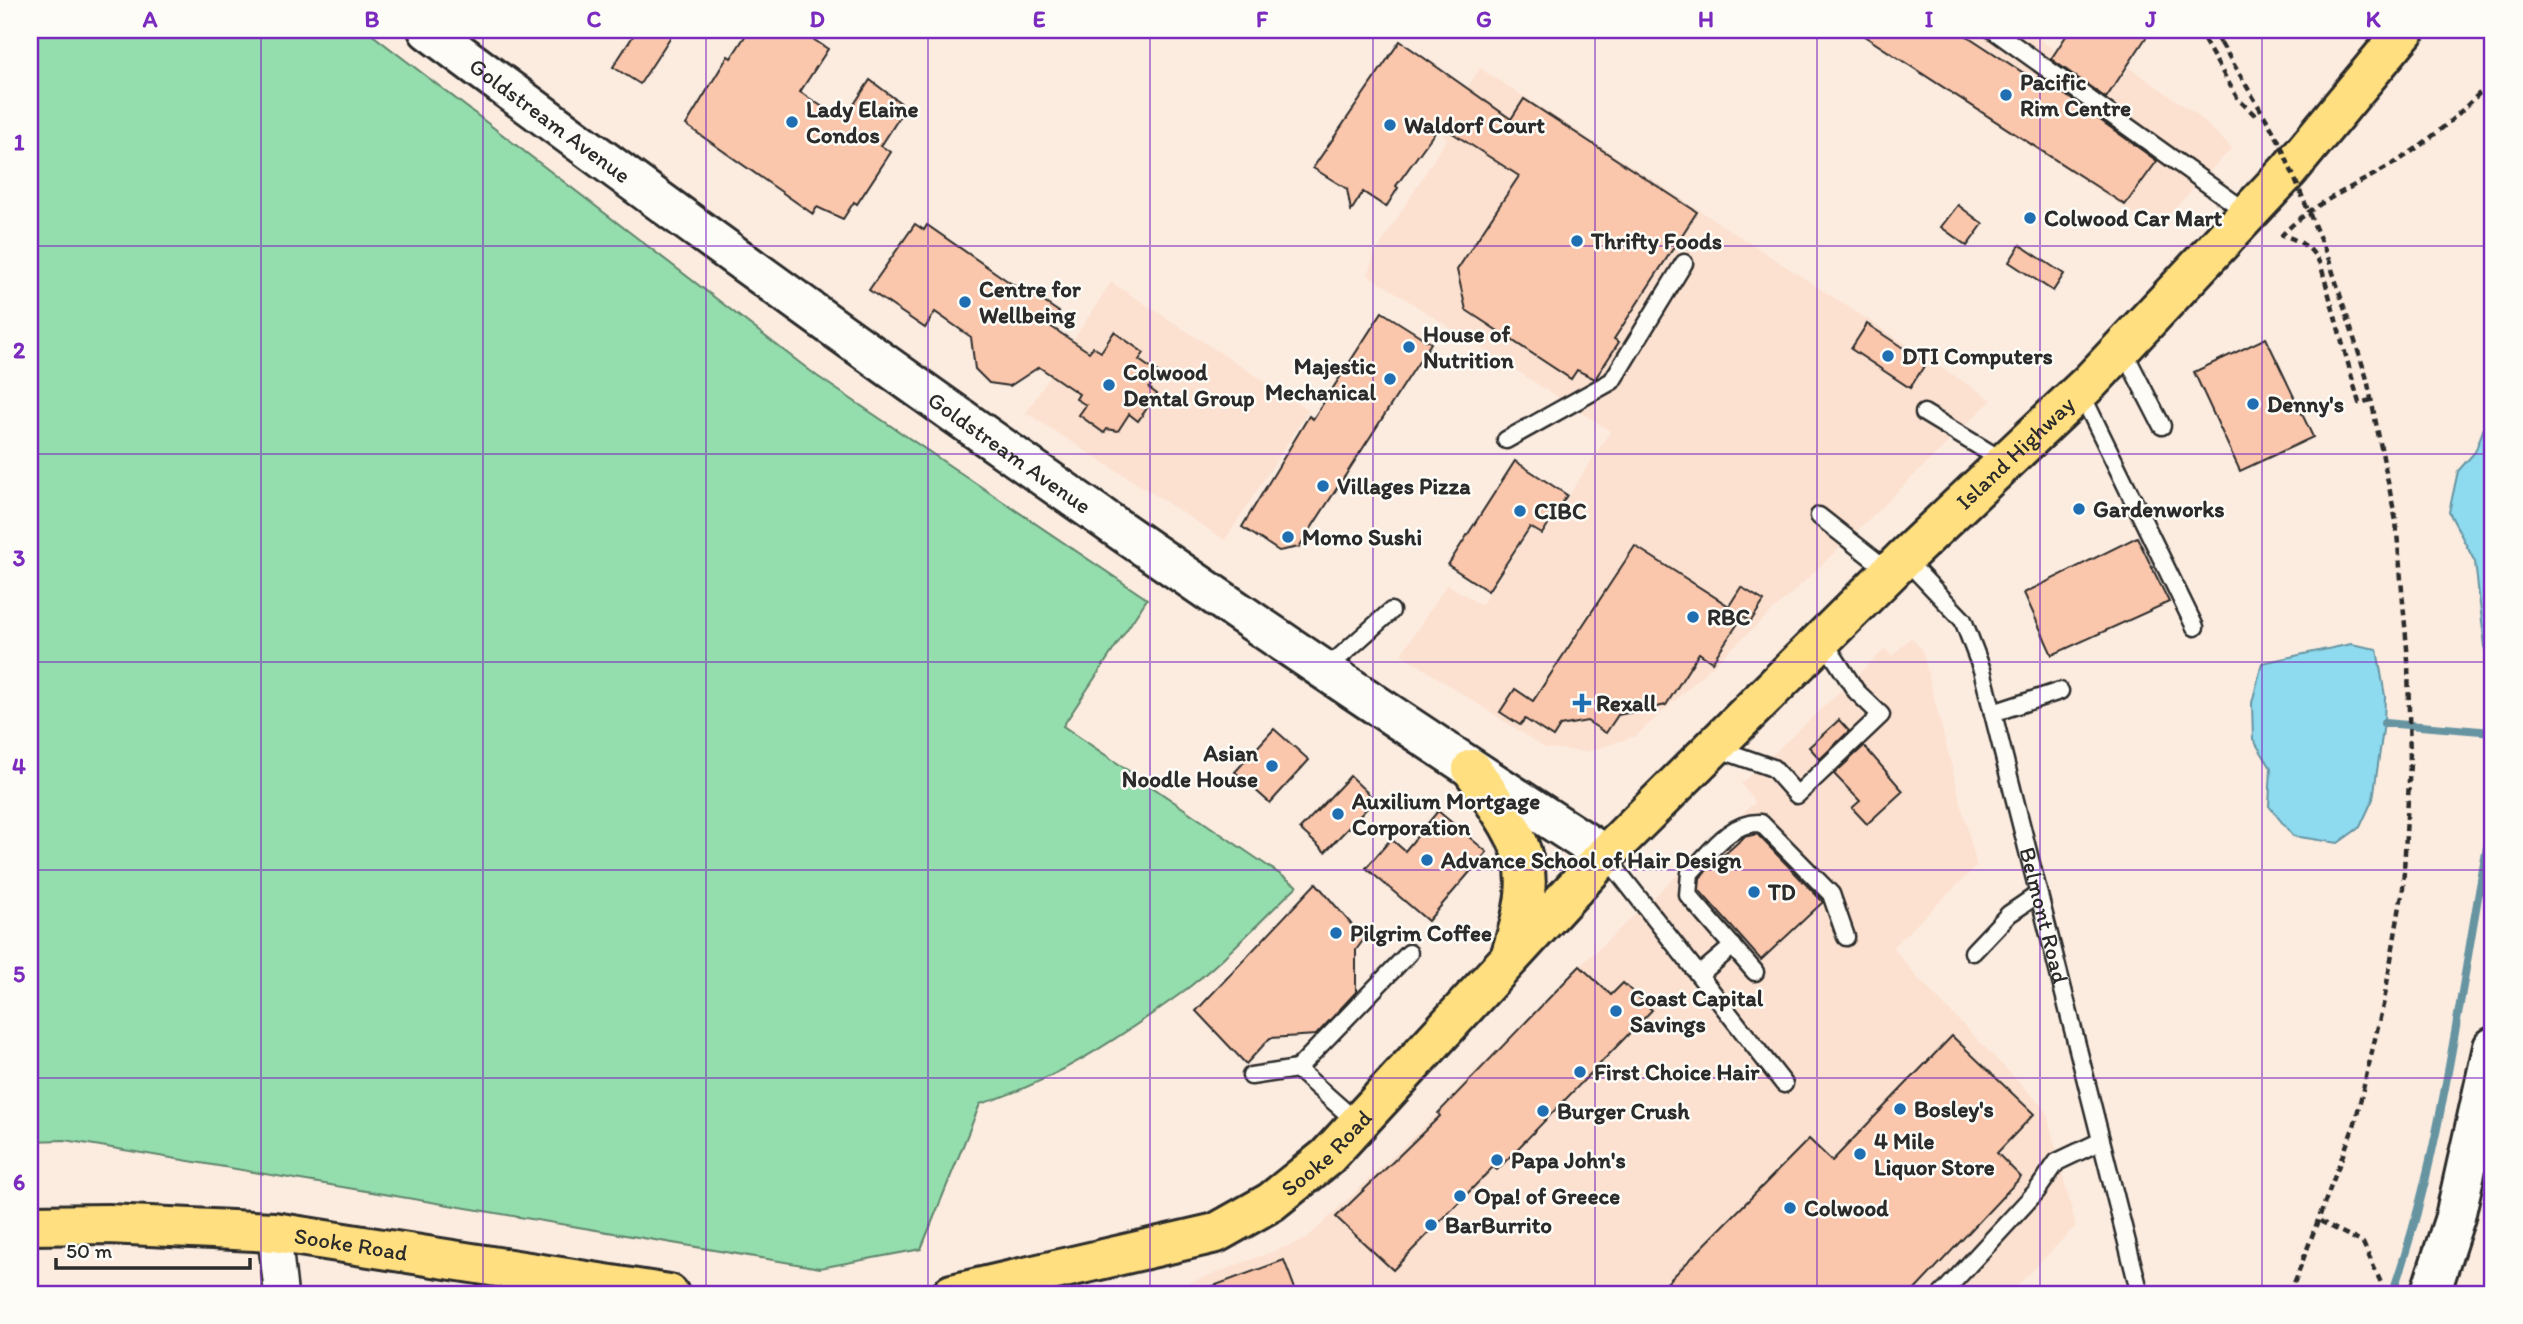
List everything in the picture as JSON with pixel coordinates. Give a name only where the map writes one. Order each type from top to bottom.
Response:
[{"type":"main road","name":"Island Highway","points":[[1605,855],[1716,748],[1897,565],[2122,348],[2289,170],[2405,30]]},
{"type":"main road","points":[[1472,769],[1517,835],[1526,869],[1524,912],[1509,960]]},
{"type":"main road","name":"Sooke Road","points":[[952,1294],[1027,1286],[1216,1233],[1271,1202],[1327,1157],[1605,855]]},
{"type":"main road","name":"Sooke Road","points":[[30,1225],[108,1224],[274,1232],[668,1294]]},
{"type":"street","name":"Goldstream Avenue","points":[[428,30],[853,343],[1325,670],[1605,855]]},
{"type":"street","points":[[2430,1294],[2455,1217],[2492,1062]]},
{"type":"street","points":[[2455,1217],[2473,1189],[2493,1170]]},
{"type":"street","points":[[274,1232],[281,1294]]},
{"type":"lane","points":[[1993,30],[2248,213]]},
{"type":"lane","points":[[1506,440],[1612,381],[1684,263]]},
{"type":"lane","points":[[2122,348],[2162,426]]},
{"type":"lane","points":[[2080,391],[2194,627]]},
{"type":"lane","points":[[1924,413],[2005,461]]},
{"type":"lane","name":"Belmont Road","points":[[1819,516],[1897,565],[1963,620],[1982,670],[2140,1294]]},
{"type":"lane","points":[[1325,670],[1391,611]]},
{"type":"lane","points":[[1716,748],[1773,768],[1797,795],[1881,715],[1856,691],[1823,640]]},
{"type":"lane","points":[[1993,713],[2060,691]]},
{"type":"lane","points":[[1755,972],[1688,895],[1690,873],[1734,828],[1749,822],[1761,823],[1831,894],[1846,937]]},
{"type":"lane","points":[[1605,855],[1784,1084]]},
{"type":"lane","points":[[1973,951],[2009,914],[2038,895]]},
{"type":"lane","points":[[1699,975],[1733,946]]},
{"type":"lane","points":[[1251,1076],[1297,1069],[1409,953]]},
{"type":"lane","points":[[1297,1069],[1358,1124]]},
{"type":"lane","points":[[1942,1294],[2036,1192],[2057,1161],[2101,1141]]},
{"type":"path","points":[[2198,30],[2238,99],[2258,118]]},
{"type":"path","points":[[2211,30],[2278,139],[2329,260],[2371,400],[2396,521],[2409,660],[2410,764],[2403,888],[2384,1001],[2355,1123],[2320,1221],[2290,1294]]},
{"type":"path","points":[[2371,400],[2359,402],[2321,266],[2313,251],[2300,241],[2281,235],[2315,205],[2415,149],[2459,116],[2493,79]]},
{"type":"path","points":[[2320,1221],[2363,1243],[2386,1294]]},
{"type":"shaded area","points":[[1853,30],[2030,30],[2046,44],[2114,89],[2129,67],[2196,114],[2232,148],[2156,228]]},
{"type":"shaded area","points":[[1480,68],[1992,400],[1799,587],[1636,736],[1588,752],[1545,748],[1401,654],[1447,584],[1481,605],[1531,529],[1543,536],[1610,431],[1368,275],[1374,255],[1447,138],[1439,132]]},
{"type":"shaded area","points":[[1111,282],[1309,410],[1225,540],[1026,413]]},
{"type":"shaded area","points":[[1911,637],[1922,650],[1977,866],[1893,947],[1916,976],[2046,1110],[2076,1226],[2009,1294],[1159,1294],[1306,1239],[1438,1113],[1461,1085],[1580,966],[1755,802],[1741,784],[1885,649],[1892,656]]},
{"type":"green space","points":[[30,30],[366,30],[817,376],[1147,599],[1063,726],[1297,886],[1211,969],[1157,1010],[1109,1043],[1059,1072],[980,1104],[921,1249],[820,1268],[65,1140],[30,1141]]},
{"type":"water","points":[[2490,411],[2493,411],[2493,658],[2486,655],[2475,562],[2449,512],[2458,471],[2475,452]]},
{"type":"water","points":[[2351,644],[2377,649],[2385,696],[2384,723],[2373,799],[2360,827],[2338,843],[2293,836],[2269,806],[2271,768],[2253,739],[2252,703],[2262,663]]},
{"type":"building","points":[[637,30],[675,30],[640,84],[613,67]]},
{"type":"building","name":"Lady Elaine Condos","points":[[749,30],[799,30],[828,49],[800,92],[835,115],[845,118],[870,80],[906,107],[881,146],[891,152],[857,204],[854,202],[843,219],[817,207],[813,214],[686,125],[728,56],[731,58]]},
{"type":"building","name":"Pacific Rim Centre","points":[[1855,30],[1958,30],[2036,81],[2039,76],[2157,161],[2125,205]]},
{"type":"building","points":[[2070,30],[2151,30],[2106,98],[2051,59]]},
{"type":"building","name":"Thrifty Foods","points":[[1400,41],[1511,119],[1524,99],[1697,212],[1614,339],[1619,342],[1595,379],[1577,370],[1571,379],[1466,310],[1457,270],[1519,176],[1440,125],[1396,186],[1398,188],[1386,207],[1363,192],[1351,211],[1347,189],[1313,168]]},
{"type":"building","points":[[1958,205],[1983,224],[1967,246],[1941,227]]},
{"type":"building","name":"Centre for Wellbeing","points":[[915,224],[924,230],[927,225],[1022,291],[1023,288],[1059,312],[1050,326],[1089,352],[1093,347],[1101,352],[1114,332],[1144,353],[1139,360],[1159,374],[1149,388],[1157,394],[1138,421],[1129,414],[1118,431],[1107,429],[1104,433],[1079,415],[1086,405],[1076,399],[1079,394],[1039,367],[1010,386],[989,383],[975,369],[971,337],[935,312],[925,328],[869,290]]},
{"type":"building","points":[[2020,245],[2064,274],[2053,291],[2009,262]]},
{"type":"building","points":[[1382,312],[1431,343],[1299,547],[1279,551],[1242,527],[1309,416],[1313,419]]},
{"type":"building","name":"DTI Computers","points":[[1867,324],[1926,363],[1910,388],[1851,349]]},
{"type":"building","name":"Denny's","points":[[2266,338],[2313,437],[2240,471],[2194,372]]},
{"type":"building","name":"CIBC","points":[[1515,461],[1567,495],[1542,534],[1530,527],[1488,591],[1448,565]]},
{"type":"building","points":[[2137,537],[2169,602],[2052,655],[2024,593]]},
{"type":"building","points":[[1635,546],[1729,606],[1741,587],[1764,601],[1751,621],[1743,616],[1712,662],[1699,653],[1666,705],[1618,715],[1606,733],[1587,721],[1560,726],[1553,737],[1525,719],[1520,725],[1500,712],[1515,689],[1533,701]]},
{"type":"building","points":[[1839,720],[1849,731],[1820,759],[1809,747]]},
{"type":"building","name":"Asian Noodle House","points":[[1274,729],[1309,760],[1270,803],[1235,772]]},
{"type":"building","points":[[1864,746],[1903,791],[1867,824],[1852,808],[1860,801],[1834,774]]},
{"type":"building","name":"Auxilium Mortgage Corporation","points":[[1350,776],[1375,800],[1325,852],[1300,829]]},
{"type":"building","name":"Advance School of Hair Design","points":[[1438,811],[1487,852],[1428,921],[1366,868],[1391,839],[1405,851]]},
{"type":"building","points":[[1757,834],[1823,902],[1761,960],[1699,890],[1700,878],[1705,872],[1744,837]]},
{"type":"building","points":[[1316,883],[1364,939],[1356,950],[1356,992],[1316,1035],[1270,1038],[1246,1064],[1196,1011]]},
{"type":"building","points":[[1580,966],[1611,995],[1623,983],[1652,1010],[1497,1170],[1493,1167],[1393,1270],[1336,1217],[1440,1116],[1438,1113]]},
{"type":"building","points":[[1952,1036],[2034,1114],[1997,1153],[2021,1177],[1911,1294],[1656,1294],[1809,1139],[1832,1161]]},
{"type":"building","points":[[1284,1260],[1297,1294],[1197,1292]]},
{"type":"waterway","points":[[2384,723],[2493,732]]},
{"type":"waterway","points":[[2392,1294],[2411,1236],[2439,1117],[2493,816]]},
{"type":"place","name":"Pacific Rim Centre","points":[[2006,95]]},
{"type":"place","name":"Lady Elaine Condos","points":[[792,122]]},
{"type":"place","name":"Waldorf Court","points":[[1390,125]]},
{"type":"place","name":"Colwood Car Mart","points":[[2030,218]]},
{"type":"place","name":"Thrifty Foods","points":[[1577,241]]},
{"type":"place","name":"Centre for Wellbeing","points":[[965,302]]},
{"type":"place","name":"House of Nutrition","points":[[1409,347]]},
{"type":"place","name":"DTI Computers","points":[[1888,356]]},
{"type":"place","name":"Majestic Mechanical","points":[[1390,379]]},
{"type":"place","name":"Colwood Dental Group","points":[[1109,385]]},
{"type":"place","name":"Denny's","points":[[2253,404]]},
{"type":"place","name":"Villages Pizza","points":[[1323,486]]},
{"type":"place","name":"Gardenworks","points":[[2079,509]]},
{"type":"place","name":"CIBC","points":[[1520,511]]},
{"type":"place","name":"Momo Sushi","points":[[1288,537]]},
{"type":"place","name":"RBC","points":[[1693,617]]},
{"type":"place","name":"Rexall","points":[[1582,703]]},
{"type":"place","name":"Asian Noodle House","points":[[1272,766]]},
{"type":"place","name":"Auxilium Mortgage Corporation","points":[[1338,814]]},
{"type":"place","name":"Advance School of Hair Design","points":[[1427,860]]},
{"type":"place","name":"TD","points":[[1754,892]]},
{"type":"place","name":"Pilgrim Coffee","points":[[1336,933]]},
{"type":"place","name":"Coast Capital Savings","points":[[1616,1011]]},
{"type":"place","name":"First Choice Hair","points":[[1580,1072]]},
{"type":"place","name":"Bosley's","points":[[1900,1109]]},
{"type":"place","name":"Burger Crush","points":[[1543,1111]]},
{"type":"place","name":"4 Mile Liquor Store","points":[[1860,1154]]},
{"type":"place","name":"Papa John's","points":[[1497,1160]]},
{"type":"place","name":"Opa! of Greece","points":[[1460,1196]]},
{"type":"place","name":"Colwood","points":[[1790,1208]]},
{"type":"place","name":"BarBurrito","points":[[1431,1225]]}]
